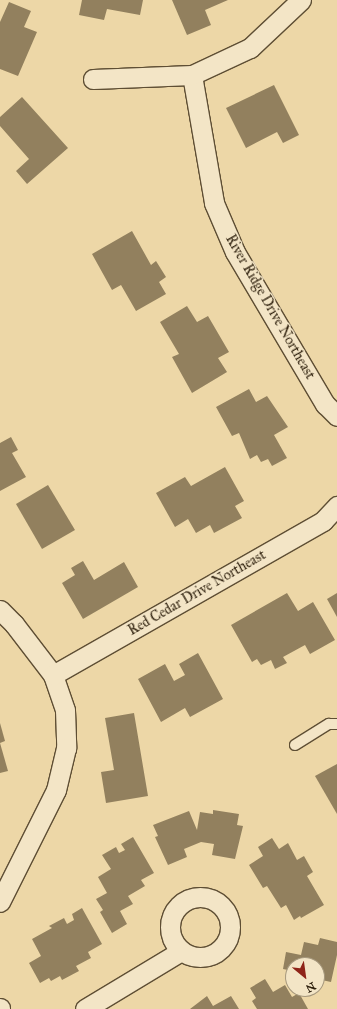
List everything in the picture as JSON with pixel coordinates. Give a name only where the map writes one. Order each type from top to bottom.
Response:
[{"type":"street","points":[[93,79],[192,75],[250,48],[301,0]]},
{"type":"street","name":"River Ridge Drive Northeast","points":[[192,75],[214,204],[235,252],[325,404],[337,416]]},
{"type":"street","name":"Red Cedar Drive Northeast","points":[[53,675],[323,521],[337,506]]},
{"type":"street","points":[[0,610],[14,624],[53,675],[66,710],[66,748],[56,790],[0,902]]},
{"type":"street","points":[[85,1009],[181,951]]},
{"type":"lane","points":[[294,745],[329,724],[337,724]]},
{"type":"building","points":[[82,0],[143,0],[140,15],[107,9],[104,20],[79,15]]},
{"type":"building","points":[[172,0],[228,0],[205,10],[211,25],[187,35]]},
{"type":"building","points":[[9,2],[31,11],[24,27],[37,32],[18,76],[0,69],[0,22]]},
{"type":"building","points":[[274,85],[299,135],[283,143],[277,132],[246,148],[226,108]]},
{"type":"building","points":[[22,97],[68,148],[27,184],[16,171],[29,159],[0,126],[0,117]]},
{"type":"building","points":[[132,231],[151,265],[156,261],[166,277],[159,282],[166,294],[136,311],[121,285],[112,290],[92,254]]},
{"type":"building","points":[[187,306],[197,322],[208,316],[229,352],[218,358],[227,372],[192,393],[172,357],[179,354],[160,322]]},
{"type":"building","points":[[249,389],[256,402],[267,396],[288,427],[274,435],[287,458],[272,466],[268,459],[261,462],[257,455],[250,459],[239,433],[232,436],[216,407]]},
{"type":"building","points":[[11,437],[18,450],[12,453],[26,477],[0,491],[0,443]]},
{"type":"building","points":[[225,467],[244,501],[235,506],[242,518],[214,533],[210,525],[196,533],[188,519],[175,527],[156,493],[185,477],[191,486]]},
{"type":"building","points":[[48,485],[75,530],[42,549],[16,504]]},
{"type":"building","points":[[83,561],[94,580],[124,562],[138,587],[83,619],[62,583],[75,575],[71,568]]},
{"type":"building","points":[[287,593],[298,611],[313,602],[335,640],[310,654],[305,645],[283,657],[287,663],[275,669],[271,660],[261,665],[257,659],[252,662],[231,625]]},
{"type":"building","points":[[337,593],[337,617],[327,599]]},
{"type":"building","points":[[198,653],[223,699],[190,717],[185,708],[161,722],[138,679],[165,664],[174,681],[185,675],[179,664]]},
{"type":"building","points":[[134,713],[148,796],[106,803],[101,772],[114,770],[105,718]]},
{"type":"building","points":[[0,723],[5,741],[0,743]]},
{"type":"building","points":[[0,743],[8,771],[0,773]]},
{"type":"building","points":[[337,764],[337,814],[315,776]]},
{"type":"building","points":[[213,810],[239,814],[237,825],[243,826],[235,859],[212,855],[214,844],[201,842],[184,849],[187,857],[168,865],[155,837],[158,836],[153,825],[189,811],[197,830],[200,812],[213,814]]},
{"type":"building","points":[[133,837],[154,873],[141,880],[145,886],[128,896],[133,904],[120,911],[127,924],[112,933],[100,912],[103,910],[96,899],[107,893],[98,877],[111,869],[102,855],[116,847],[119,853],[125,850],[121,844]]},
{"type":"building","points":[[272,838],[279,849],[288,843],[297,860],[304,856],[313,872],[307,876],[324,905],[301,918],[300,916],[294,920],[286,905],[281,908],[267,886],[263,888],[249,865],[263,856],[258,847]]},
{"type":"building","points":[[82,908],[102,944],[88,952],[91,958],[76,966],[79,971],[62,980],[60,976],[51,981],[49,978],[40,983],[29,963],[41,956],[32,939],[52,928],[49,926],[64,918],[67,924],[74,920],[72,914]]},
{"type":"building","points":[[320,938],[337,942],[337,955],[331,982],[325,981],[325,957],[285,957],[286,952],[301,955],[304,942],[318,945]]},
{"type":"building","points":[[285,958],[285,969],[283,969]]},
{"type":"building","points":[[265,979],[273,992],[285,985],[285,997],[301,997],[308,1009],[257,1009],[252,1001],[256,998],[250,988]]},
{"type":"building","points":[[207,996],[213,1006],[231,996],[239,1009],[190,1009]]}]
